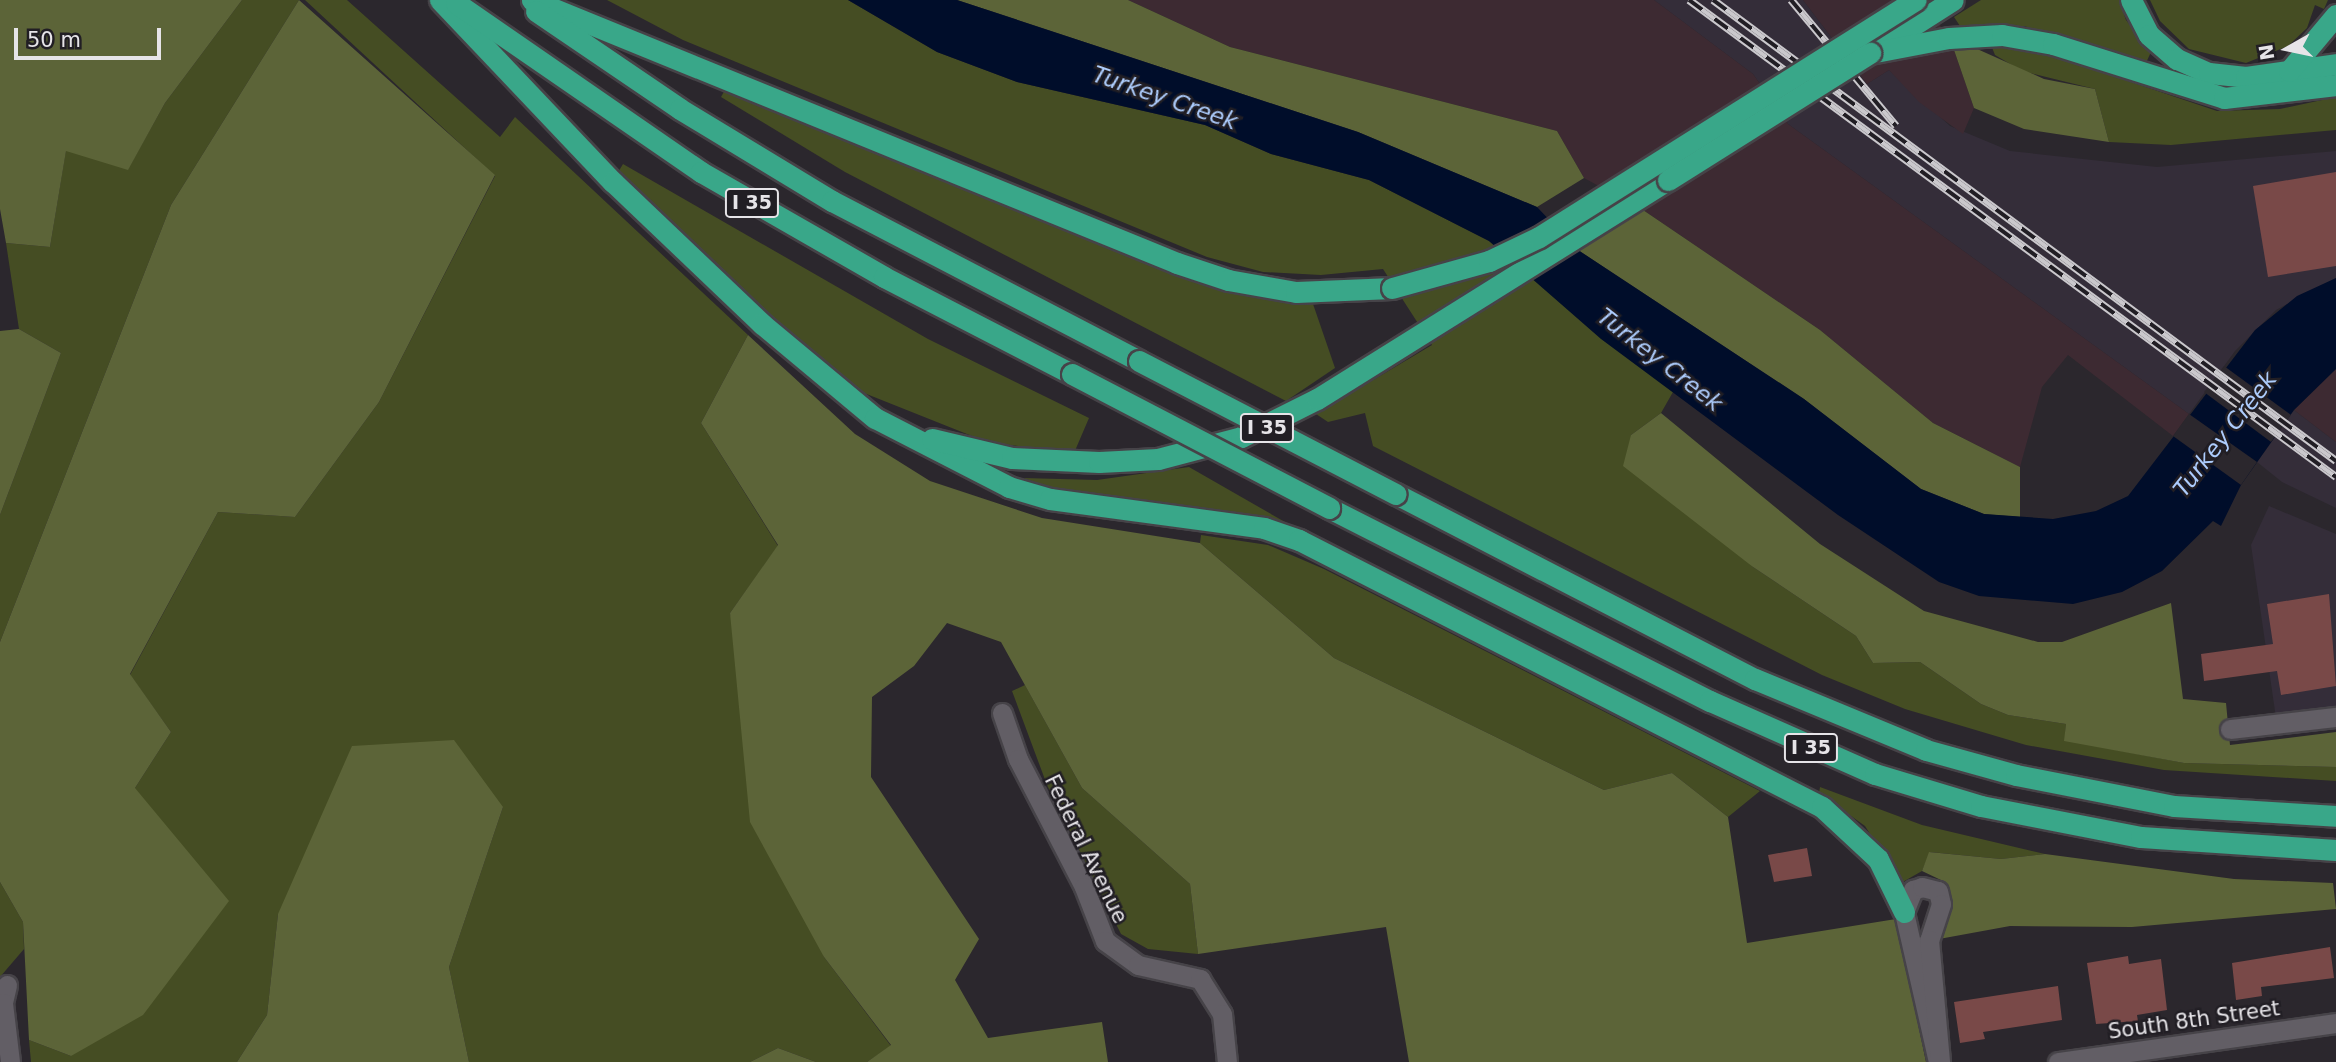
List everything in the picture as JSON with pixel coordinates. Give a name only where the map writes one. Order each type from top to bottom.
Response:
[{"type":"highway","points":[[440,0],[613,182],[762,324],[830,383],[896,430],[1009,487],[1050,499],[1264,528],[1311,545],[1822,807],[1878,859],[1904,912]]},
{"type":"highway","name":"I 35","points":[[451,0],[701,172],[884,277],[1329,508],[1710,701],[1875,774],[1980,806],[2141,837],[2336,850]]},
{"type":"highway","name":"I 35","points":[[521,0],[669,102],[832,201],[1755,679],[1926,750],[2016,775],[2174,806],[2336,816]]},
{"type":"highway","points":[[532,0],[1177,263],[1228,280],[1296,292],[1392,288],[1489,261],[1539,237],[1916,0]]},
{"type":"highway","points":[[2131,0],[2149,35],[2177,59],[2209,73],[2246,77],[2336,64]]},
{"type":"highway","points":[[896,430],[1012,458],[1158,459],[1241,437],[1280,419],[1420,334],[1945,6]]},
{"type":"highway","points":[[2289,71],[2336,15]]},
{"type":"highway","points":[[1870,53],[1949,38],[2026,38],[2224,98],[2336,85]]},
{"type":"street","name":"Federal Avenue","points":[[1002,713],[1018,759],[1084,887],[1105,941],[1138,964],[1200,979],[1222,1014],[1227,1062]]},
{"type":"street","points":[[2230,729],[2336,717]]},
{"type":"street","points":[[1913,890],[1938,891],[1941,904],[1929,940],[1939,1062],[1904,912],[1913,890]]},
{"type":"street","points":[[7,985],[3,1003],[10,1062]]},
{"type":"street","name":"South 8th Street","points":[[2058,1062],[2336,1023]]},
{"type":"shaded area","points":[[1128,0],[1654,0],[1753,74],[1788,124],[2189,414],[2173,436],[2068,355],[2042,387],[2020,467],[1933,423],[1820,330],[1643,210],[1584,178],[1557,131],[1230,47]]},
{"type":"shaded area","points":[[1654,0],[1803,0],[1867,84],[1889,70],[1950,126],[2010,151],[2157,167],[2336,151],[2336,278],[2276,310],[2235,351],[2189,414],[1788,124],[1753,74]]},
{"type":"shaded area","points":[[1803,0],[1926,0],[1954,50],[1974,108],[1963,134],[1919,102],[1889,70],[1867,84]]},
{"type":"shaded area","points":[[2336,369],[2336,442],[2294,410]]},
{"type":"shaded area","points":[[2294,410],[2336,442],[2336,508],[2282,482],[2257,462]]},
{"type":"shaded area","points":[[2269,506],[2336,534],[2336,709],[2276,718],[2251,545]]},
{"type":"green space","points":[[0,0],[242,0],[165,103],[128,170],[66,151],[50,247],[6,243],[0,209]]},
{"type":"green space","points":[[242,0],[299,0],[171,205],[0,642],[0,515],[61,353],[19,329],[6,243],[50,247],[66,150],[128,169],[165,103]]},
{"type":"green space","points":[[299,0],[495,175],[379,402],[295,517],[218,512],[130,674],[171,732],[135,788],[229,901],[143,1015],[71,1056],[29,1040],[23,922],[0,882],[0,642],[171,205]]},
{"type":"green space","points":[[305,0],[347,0],[500,137],[515,117],[748,335],[701,423],[778,546],[730,613],[824,957],[891,1046],[867,1062],[816,1062],[778,1048],[750,1062],[469,1062],[449,967],[503,807],[278,914],[267,1015],[237,1062],[31,1062],[29,1040],[71,1056],[135,788],[171,732],[130,675],[218,512],[295,517],[379,402],[495,176]]},
{"type":"green space","points":[[607,0],[848,0],[937,52],[1017,82],[1205,125],[1271,154],[1369,180],[1489,241],[1673,392],[1661,413],[1631,435],[1753,567],[1856,636],[1873,663],[1920,662],[1981,704],[2008,715],[2066,724],[2065,740],[2184,763],[2336,767],[2336,781],[2164,770],[2026,745],[1905,709],[1822,675],[1373,446],[1365,413],[1328,422],[1316,414],[1432,345],[1383,269],[1321,275],[1263,272],[1207,257],[683,40]]},
{"type":"green space","points":[[957,0],[1128,0],[1230,47],[1557,131],[1584,178],[1537,207],[1358,132]]},
{"type":"green space","points":[[1981,0],[2119,0],[2126,20],[2151,52],[2145,65],[2024,26],[1960,26],[1954,17]]},
{"type":"green space","points":[[2150,0],[2328,0],[2324,9],[2315,5],[2307,28],[2288,46],[2246,63],[2189,49],[2160,21]]},
{"type":"green space","points":[[1991,45],[2042,52],[2217,111],[2280,109],[2336,97],[2336,130],[2171,145],[2109,142],[2095,89],[2022,71],[1995,55]]},
{"type":"green space","points":[[1975,48],[2044,79],[2095,89],[2109,142],[2024,129],[1974,108],[1954,50]]},
{"type":"green space","points":[[726,88],[1313,304],[1335,368],[1286,401],[845,172],[721,97]]},
{"type":"green space","points":[[623,164],[928,339],[1089,418],[1074,453],[987,442],[864,393],[809,351],[617,174]]},
{"type":"green space","points":[[1643,210],[1820,330],[1933,423],[2020,467],[2020,517],[1984,514],[1921,489],[1804,399],[1578,250]]},
{"type":"green space","points":[[19,329],[61,353],[0,515],[0,331]]},
{"type":"green space","points":[[748,335],[855,434],[930,481],[1042,518],[1200,543],[1334,658],[1604,790],[1672,773],[1728,817],[1747,943],[1896,919],[1926,1062],[1409,1062],[1386,927],[1198,954],[1190,884],[1082,788],[1001,642],[947,623],[914,666],[872,697],[871,777],[979,939],[955,980],[988,1038],[1102,1022],[1108,1062],[867,1062],[891,1045],[824,957],[750,822],[730,613],[778,545],[701,423]]},
{"type":"green space","points":[[1661,413],[1820,544],[1924,611],[2038,642],[2062,642],[2171,603],[2183,699],[2226,703],[2230,745],[2336,732],[2336,767],[2184,763],[2064,741],[2066,724],[2008,715],[1981,704],[1920,662],[1873,663],[1856,636],[1753,567],[1623,466],[1631,435]]},
{"type":"green space","points":[[1189,467],[1292,526],[1067,493],[1023,478],[1097,480]]},
{"type":"green space","points":[[1201,535],[1268,545],[1324,569],[1760,791],[1728,817],[1672,773],[1604,790],[1334,658],[1200,543]]},
{"type":"green space","points":[[1025,685],[1082,788],[1190,884],[1198,954],[1148,949],[1121,934],[1047,785],[1012,691]]},
{"type":"green space","points":[[454,740],[503,807],[449,967],[469,1062],[237,1062],[267,1015],[278,914],[352,746]]},
{"type":"green space","points":[[1820,787],[1922,825],[2045,854],[2001,859],[1930,852],[1922,871],[1901,883],[1865,826],[1819,793]]},
{"type":"green space","points":[[1929,852],[2001,859],[2045,854],[2234,879],[2333,883],[2336,909],[2132,927],[2010,926],[1939,939],[1952,898],[1943,881],[1922,871]]},
{"type":"green space","points":[[0,882],[23,922],[24,949],[0,977]]},
{"type":"green space","points":[[778,1048],[816,1062],[750,1062]]},
{"type":"water","name":"Turkey Creek","points":[[848,0],[957,0],[1358,132],[1537,207],[1578,250],[1804,399],[1921,489],[1984,514],[2053,519],[2096,511],[2128,496],[2255,330],[2297,296],[2336,278],[2336,369],[2294,410],[2241,485],[2221,526],[2213,521],[2162,571],[2122,592],[2073,604],[1979,596],[1939,582],[1838,515],[1601,339],[1489,241],[1369,180],[1271,154],[1205,125],[1017,82],[937,52]]},
{"type":"pier","points":[[2224,366],[2291,415],[2271,442],[2204,392]]},
{"type":"pier","points":[[2189,414],[2257,462],[2241,485],[2173,436]]},
{"type":"building","points":[[2336,172],[2336,266],[2268,277],[2253,186]]},
{"type":"building","points":[[2329,594],[2336,686],[2281,695],[2277,671],[2204,681],[2201,654],[2273,644],[2267,604]]},
{"type":"building","points":[[1807,848],[1812,876],[1774,882],[1768,855]]},
{"type":"building","points":[[2330,947],[2334,978],[2261,987],[2262,996],[2236,1000],[2232,963]]},
{"type":"building","points":[[2128,956],[2129,964],[2161,959],[2167,1010],[2137,1015],[2138,1021],[2096,1024],[2087,963]]},
{"type":"building","points":[[2058,986],[2062,1020],[1983,1032],[1985,1039],[1960,1043],[1954,1002]]},
{"type":"railway","points":[[1689,0],[2336,477]]},
{"type":"railway","points":[[1713,0],[2336,461]]},
{"type":"railway","points":[[1791,0],[1896,126]]}]
